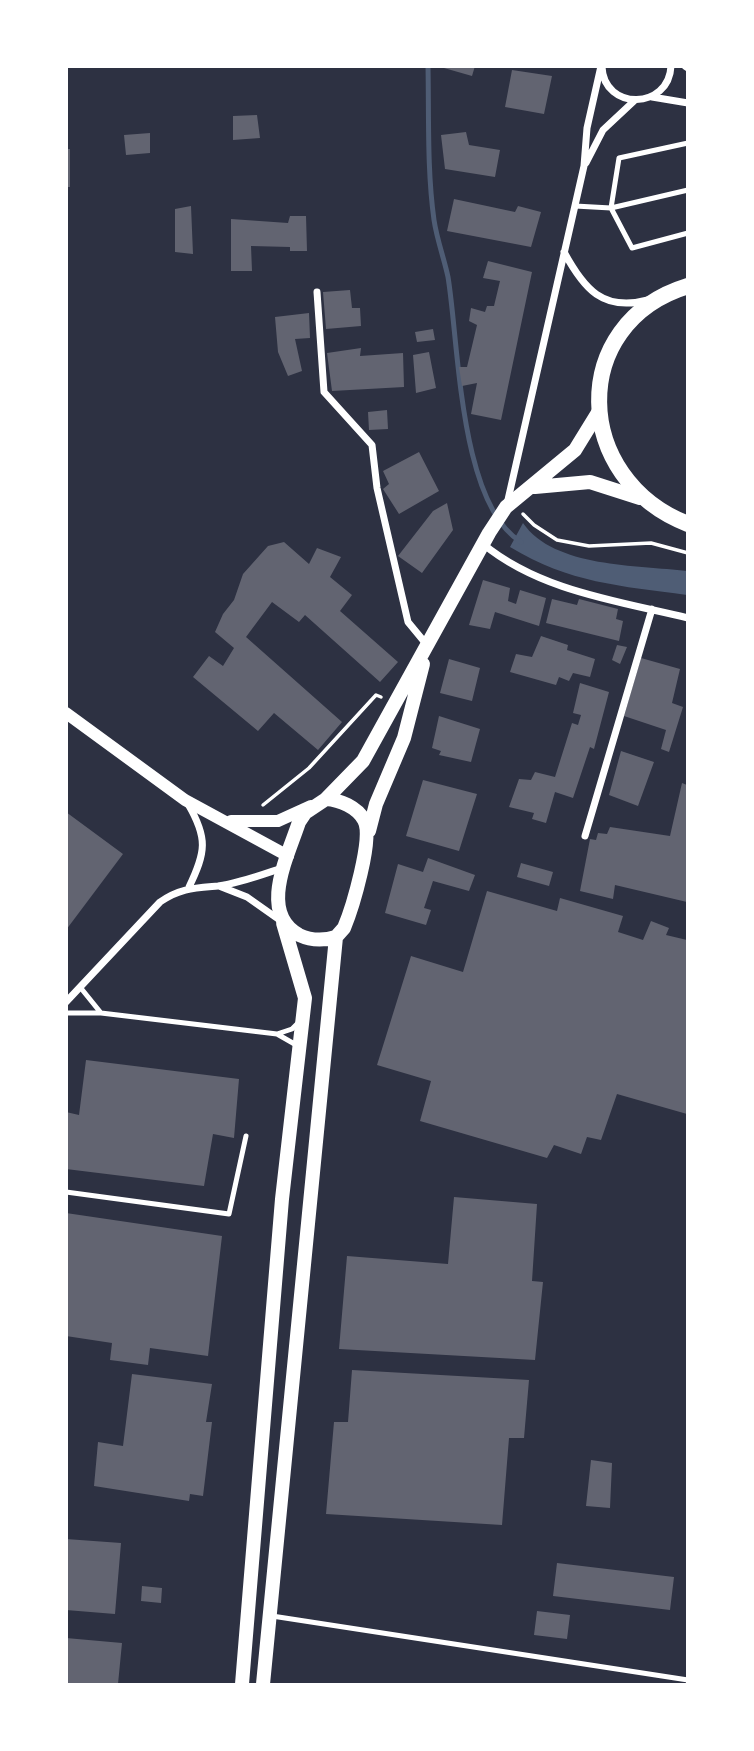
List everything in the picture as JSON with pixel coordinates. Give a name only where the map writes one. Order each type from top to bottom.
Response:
[{"type":"main road","points":[[688,286],[662,296],[640,312],[621,332],[608,357],[600,383],[599,411],[605,443],[619,473],[640,498],[664,515],[688,524]]},
{"type":"main road","points":[[242,1685],[282,1199],[304,1017],[305,998],[277,904],[287,861],[299,822],[363,761],[486,538],[506,507],[575,450],[599,411]]},
{"type":"main road","points":[[530,488],[590,482],[640,498]]},
{"type":"main road","points":[[263,1685],[329,1031],[336,937],[349,915],[376,804],[404,738],[428,646]]},
{"type":"main road","points":[[322,801],[346,804],[356,811],[365,820],[368,837]]},
{"type":"main road","points":[[282,923],[314,940],[336,937]]},
{"type":"street","points":[[601,66],[606,83],[613,92],[634,101]]},
{"type":"street","points":[[506,507],[584,166],[586,128],[601,66]]},
{"type":"street","points":[[652,97],[667,82],[671,66]]},
{"type":"street","points":[[584,166],[603,130],[634,101],[652,97],[688,103]]},
{"type":"street","points":[[564,252],[591,292],[611,303],[630,305],[662,296]]},
{"type":"street","points":[[317,292],[324,392],[372,445],[377,488],[408,622],[428,646]]},
{"type":"street","points":[[486,538],[519,569],[563,587],[688,618]]},
{"type":"street","points":[[585,836],[652,609]]},
{"type":"street","points":[[66,713],[185,800],[287,861]]},
{"type":"street","points":[[185,800],[201,825],[204,851],[189,887]]},
{"type":"street","points":[[220,820],[241,823],[278,821],[322,801]]},
{"type":"street","points":[[66,1002],[160,902],[189,887],[218,886],[287,861]]},
{"type":"street","points":[[218,886],[247,897],[282,923]]},
{"type":"lane","points":[[688,143],[619,158],[611,208],[632,248],[688,233]]},
{"type":"lane","points":[[575,206],[611,208],[688,190]]},
{"type":"lane","points":[[80,987],[101,1013]]},
{"type":"lane","points":[[66,1013],[101,1013],[277,1034],[302,1048]]},
{"type":"lane","points":[[277,1034],[292,1029],[304,1017]]},
{"type":"lane","points":[[66,1192],[229,1214],[246,1136]]},
{"type":"lane","points":[[268,1616],[688,1680]]},
{"type":"path","points":[[516,522],[524,513],[534,525],[557,540],[589,547],[652,544],[688,553]]},
{"type":"path","points":[[255,809],[270,802],[309,768],[376,695],[386,700]]},
{"type":"water","points":[[523,523],[537,538],[555,549],[576,556],[598,562],[687,571],[687,595],[596,581],[532,559],[510,547]]},
{"type":"building","points":[[437,66],[475,66],[472,76]]},
{"type":"building","points":[[512,70],[552,76],[544,114],[505,107]]},
{"type":"building","points":[[257,115],[260,138],[233,140],[233,116]]},
{"type":"building","points":[[466,132],[469,145],[500,150],[495,177],[445,169],[441,135]]},
{"type":"building","points":[[150,133],[150,153],[126,155],[124,135]]},
{"type":"building","points":[[66,149],[70,149],[70,187],[66,187]]},
{"type":"building","points":[[454,199],[515,212],[518,206],[541,212],[531,247],[447,231]]},
{"type":"building","points":[[191,206],[193,254],[175,252],[175,209]]},
{"type":"building","points":[[290,216],[306,216],[307,251],[290,251],[290,247],[251,246],[252,271],[231,271],[231,219],[288,223]]},
{"type":"building","points":[[488,261],[532,272],[501,420],[471,414],[477,383],[462,386],[459,367],[467,367],[477,325],[469,321],[471,308],[485,312],[487,306],[494,306],[500,281],[483,278]]},
{"type":"building","points":[[350,290],[352,308],[360,308],[361,326],[326,329],[323,292]]},
{"type":"building","points":[[309,313],[310,338],[295,339],[302,371],[288,376],[278,352],[275,317]]},
{"type":"building","points":[[433,329],[435,340],[417,342],[415,332]]},
{"type":"building","points":[[361,348],[360,356],[403,353],[404,387],[332,391],[327,353]]},
{"type":"building","points":[[429,352],[436,388],[416,393],[413,355]]},
{"type":"building","points":[[387,410],[388,429],[369,430],[368,412]]},
{"type":"building","points":[[419,452],[439,491],[399,514],[383,489],[389,484],[383,471]]},
{"type":"building","points":[[447,503],[453,530],[422,573],[398,556],[433,511]]},
{"type":"building","points":[[284,542],[309,564],[317,548],[341,557],[330,577],[352,595],[340,611],[398,662],[380,682],[305,615],[299,622],[272,602],[246,637],[342,722],[318,750],[274,713],[258,731],[193,677],[209,656],[223,666],[234,648],[215,632],[223,614],[234,600],[243,574],[268,546]]},
{"type":"building","points":[[483,580],[510,588],[508,601],[516,604],[520,590],[546,598],[539,626],[495,612],[490,629],[469,625]]},
{"type":"building","points":[[552,599],[577,605],[579,599],[618,609],[616,619],[623,621],[619,641],[546,623]]},
{"type":"building","points":[[541,636],[568,645],[567,650],[595,659],[590,677],[573,673],[569,681],[559,677],[556,685],[510,672],[516,654],[532,657]]},
{"type":"building","points":[[617,645],[627,647],[620,664],[612,660]]},
{"type":"building","points":[[641,658],[680,669],[672,703],[683,707],[669,752],[661,749],[666,730],[624,716]]},
{"type":"building","points":[[449,659],[480,668],[472,701],[440,693]]},
{"type":"building","points":[[580,683],[609,692],[594,749],[590,747],[573,798],[555,792],[546,823],[532,819],[534,813],[509,807],[519,779],[531,780],[535,772],[555,777],[572,723],[578,725],[581,715],[573,713]]},
{"type":"building","points":[[439,716],[480,729],[471,762],[439,755],[441,751],[432,748]]},
{"type":"building","points":[[621,751],[654,762],[638,806],[609,795]]},
{"type":"building","points":[[423,780],[477,794],[459,851],[406,836]]},
{"type":"building","points":[[682,783],[687,785],[687,902],[615,885],[613,899],[580,891],[590,839],[596,840],[598,833],[607,834],[610,827],[670,836]]},
{"type":"building","points":[[66,812],[123,854],[66,930]]},
{"type":"building","points":[[428,858],[475,875],[469,891],[433,881],[424,908],[431,910],[426,925],[385,913],[398,864],[423,872]]},
{"type":"building","points":[[521,863],[553,872],[549,886],[517,877]]},
{"type":"building","points":[[487,891],[557,911],[560,898],[623,916],[618,932],[643,940],[651,921],[669,928],[666,935],[687,940],[687,1114],[617,1094],[601,1140],[587,1137],[581,1154],[554,1145],[547,1158],[420,1121],[431,1081],[377,1065],[411,956],[463,972]]},
{"type":"building","points":[[86,1060],[239,1079],[234,1138],[213,1134],[204,1186],[66,1169],[66,1112],[79,1115]]},
{"type":"building","points":[[454,1197],[537,1204],[532,1281],[543,1282],[535,1360],[339,1349],[347,1256],[448,1264]]},
{"type":"building","points":[[66,1213],[222,1236],[208,1356],[150,1348],[148,1365],[110,1360],[112,1343],[66,1336]]},
{"type":"building","points":[[352,1370],[529,1380],[524,1438],[509,1438],[502,1525],[326,1514],[334,1422],[348,1422]]},
{"type":"building","points":[[132,1374],[212,1384],[206,1422],[212,1422],[203,1496],[190,1494],[189,1501],[94,1486],[98,1442],[123,1446]]},
{"type":"building","points":[[591,1460],[612,1463],[610,1508],[586,1506]]},
{"type":"building","points":[[66,1539],[121,1543],[115,1614],[66,1610]]},
{"type":"building","points":[[557,1563],[674,1577],[670,1610],[553,1596]]},
{"type":"building","points":[[142,1586],[162,1588],[161,1603],[141,1601]]},
{"type":"building","points":[[537,1611],[570,1615],[567,1639],[534,1635]]},
{"type":"building","points":[[66,1638],[122,1643],[118,1684],[66,1684]]},
{"type":"waterway","points":[[428,66],[432,201],[435,227],[448,277],[465,420],[485,494],[501,522],[521,542]]}]
